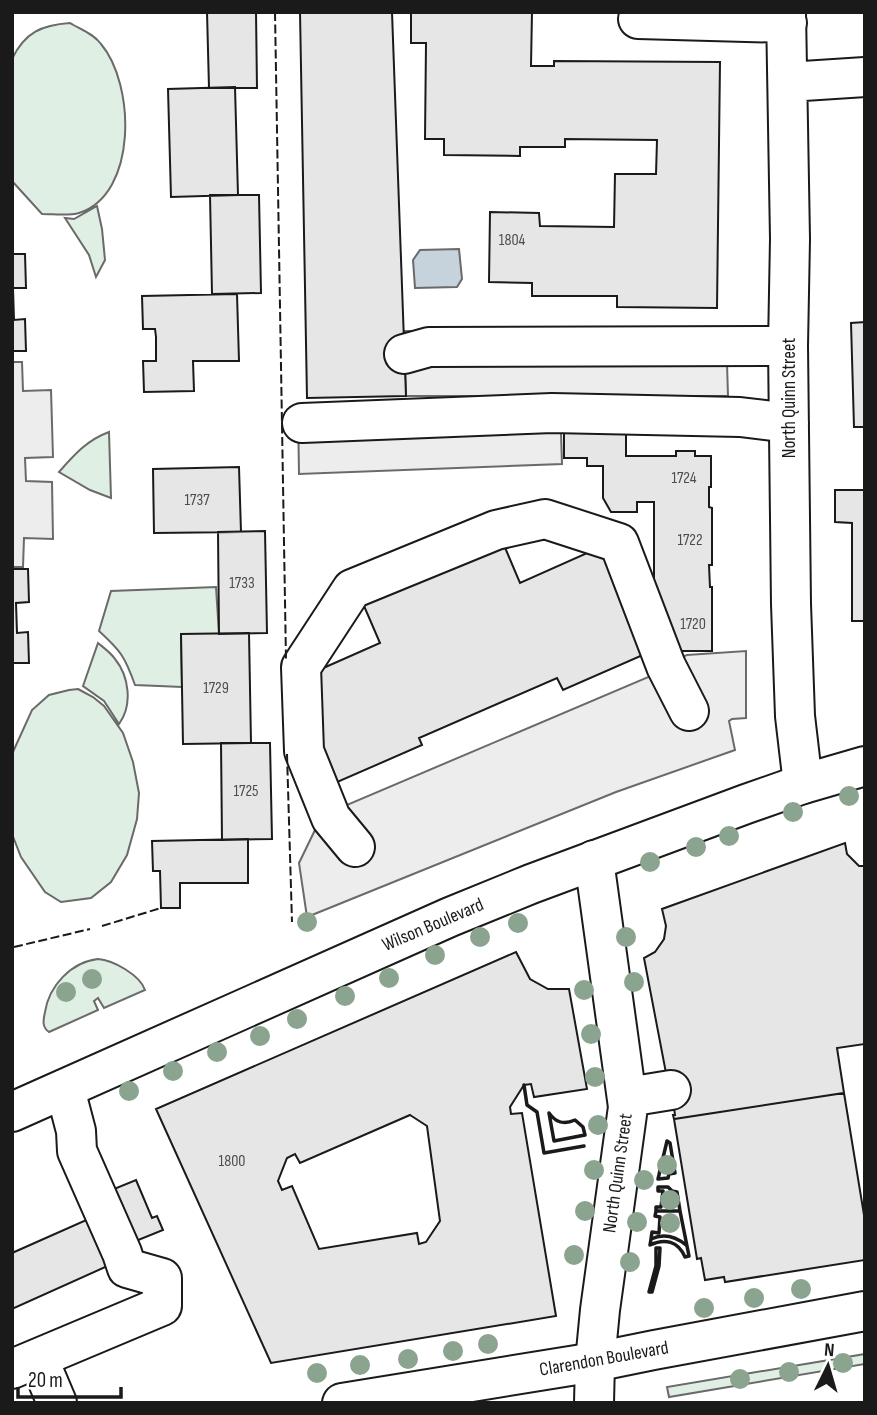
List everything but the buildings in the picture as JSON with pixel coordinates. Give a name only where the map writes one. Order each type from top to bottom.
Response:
[{"type":"main road","points":[[651,17],[787,17]]},
{"type":"main road","name":"North Quinn Street","points":[[787,17],[791,604],[796,735],[803,784]]},
{"type":"main road","points":[[788,82],[865,77]]},
{"type":"main road","points":[[404,354],[429,347],[789,346]]},
{"type":"main road","points":[[302,423],[552,414],[740,417],[789,423]]},
{"type":"main road","points":[[355,847],[331,818],[304,751],[301,667],[352,589],[496,530],[545,519],[619,543],[666,666],[689,710]]},
{"type":"main road","name":"Wilson Boulevard","points":[[12,1112],[450,917],[594,860],[803,784],[865,766]]},
{"type":"main road","name":"North Quinn Street","points":[[594,860],[628,1097],[600,1310],[594,1403]]},
{"type":"main road","points":[[57,1403],[21,1359],[162,1306],[162,1278],[127,1268],[77,1151],[76,1131],[65,1089]]},
{"type":"main road","points":[[628,1097],[671,1090]]},
{"type":"main road","name":"Clarendon Boulevard","points":[[342,1403],[595,1362],[865,1311]]},
{"type":"green space","points":[[70,23],[98,40],[112,62],[125,110],[125,136],[121,162],[112,184],[98,202],[75,214],[42,214],[12,181],[12,59],[23,42],[35,32]]},
{"type":"green space","points":[[97,206],[105,260],[96,277],[89,255],[65,218],[74,219]]},
{"type":"green space","points":[[109,432],[111,498],[90,490],[59,472],[87,444]]},
{"type":"green space","points":[[216,587],[219,634],[181,635],[182,687],[135,685],[122,655],[99,631],[111,591]]},
{"type":"green space","points":[[98,643],[115,659],[124,674],[128,700],[119,724],[104,701],[83,686]]},
{"type":"green space","points":[[78,689],[104,706],[123,733],[133,762],[139,793],[137,819],[127,855],[111,882],[91,898],[61,902],[45,892],[21,857],[12,834],[12,754],[32,710],[49,695]]},
{"type":"green space","points":[[98,959],[125,969],[138,979],[145,990],[104,1008],[98,998],[94,1001],[98,1010],[49,1032],[44,1026],[44,1018],[47,1002],[56,985],[70,970]]},
{"type":"green space","points":[[865,1354],[865,1364],[669,1397],[667,1387]]},
{"type":"shaded area","points":[[459,249],[462,279],[457,287],[415,288],[413,260],[420,250]]},
{"type":"shaded area","points":[[404,331],[726,331],[728,396],[406,396]]},
{"type":"shaded area","points":[[12,362],[22,362],[23,391],[51,390],[53,457],[25,458],[26,481],[52,482],[53,539],[24,538],[23,567],[12,567]]},
{"type":"shaded area","points":[[560,401],[562,464],[299,474],[298,411]]},
{"type":"shaded area","points":[[746,651],[746,718],[729,721],[735,750],[616,792],[307,917],[299,863],[316,828],[342,807],[658,673],[687,655]]},
{"type":"fence","points":[[275,12],[286,660]]},
{"type":"fence","points":[[287,754],[292,922]]},
{"type":"fence","points":[[102,926],[161,908]]},
{"type":"fence","points":[[14,947],[90,929]]},
{"type":"wall","points":[[524,1085],[527,1105],[537,1112],[544,1153],[584,1146]]},
{"type":"wall","points":[[549,1113],[560,1122],[575,1120],[583,1127],[585,1135],[554,1141],[549,1113]]},
{"type":"wall","points":[[667,1141],[670,1143],[675,1173],[669,1174],[668,1178],[658,1179],[667,1141]]},
{"type":"wall","points":[[658,1187],[668,1187],[677,1192],[680,1211],[656,1211],[656,1207],[661,1207],[663,1191],[658,1191],[658,1187]]},
{"type":"wall","points":[[651,1239],[650,1245],[670,1242],[679,1247],[685,1257],[689,1256],[680,1211],[656,1211],[655,1216],[660,1217],[659,1233],[652,1232],[651,1239],[669,1236],[686,1245]]},
{"type":"wall","points":[[656,1248],[660,1248],[659,1266],[652,1292],[649,1292],[656,1266],[656,1248]]}]
